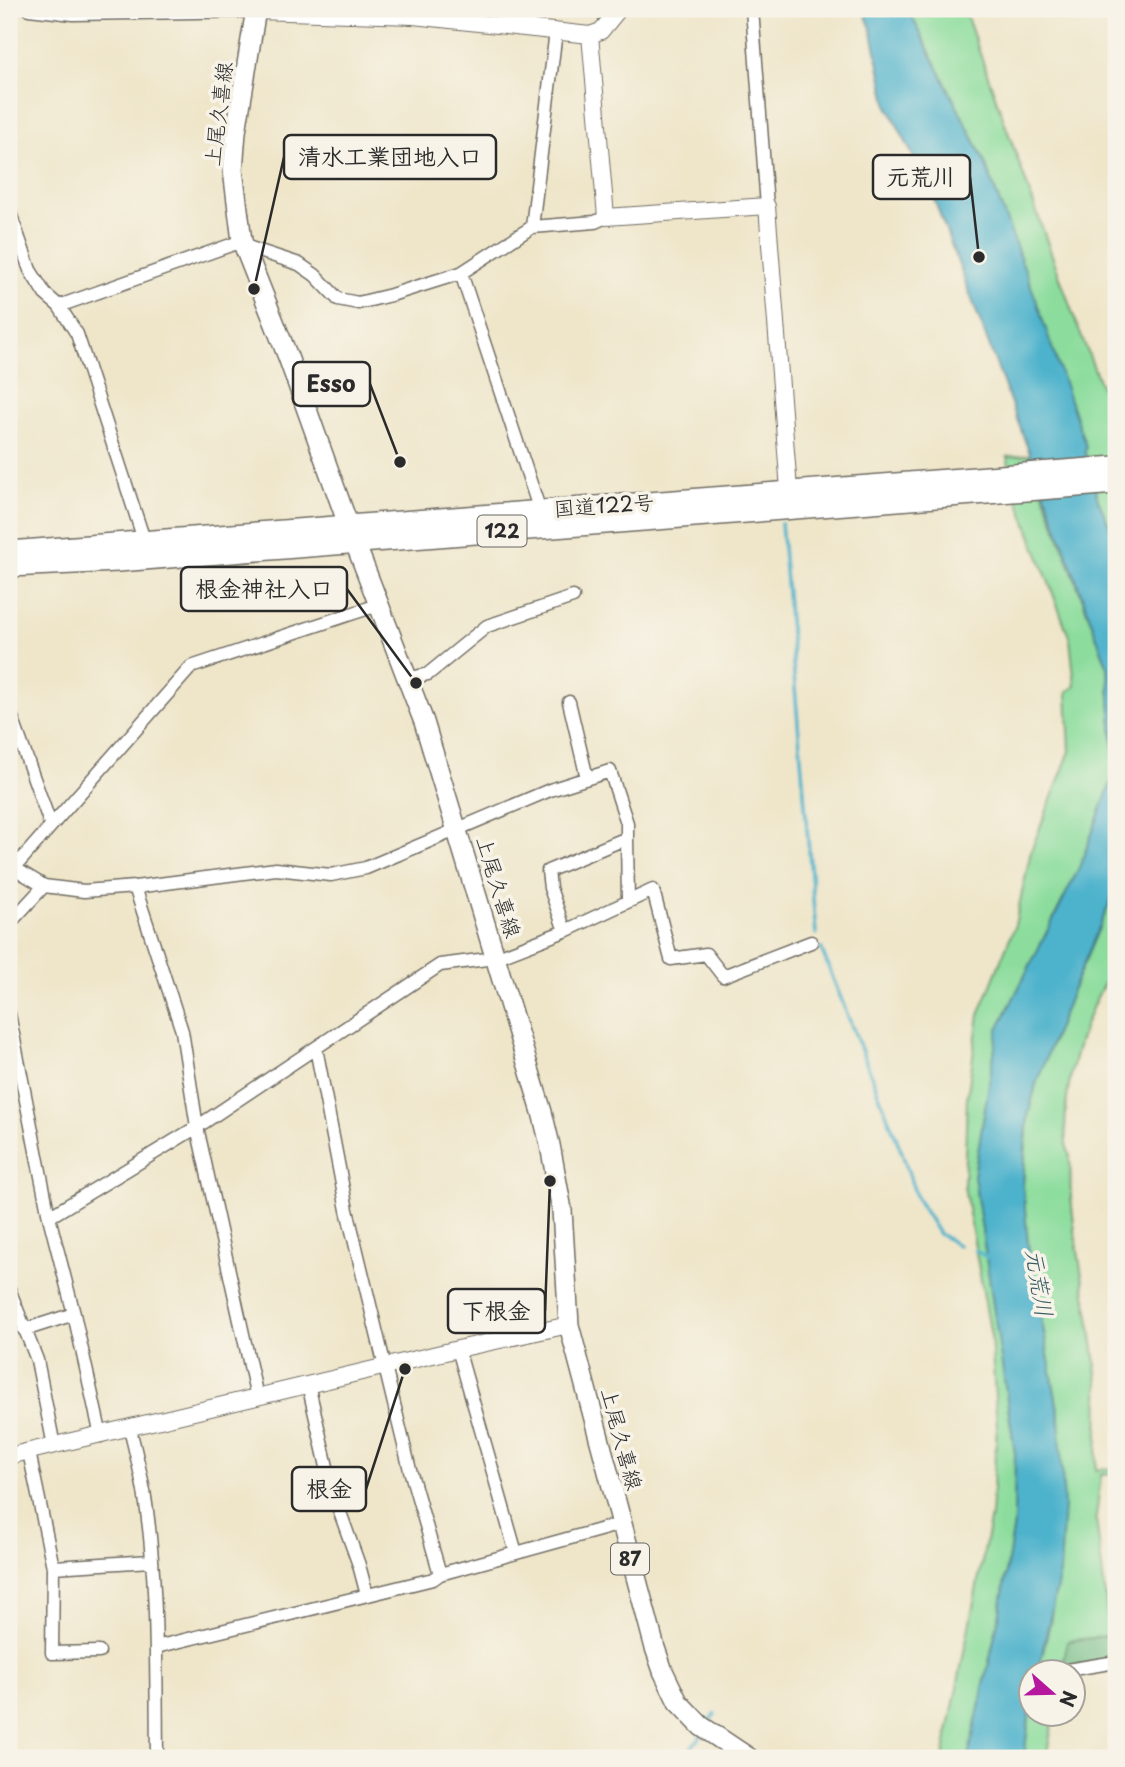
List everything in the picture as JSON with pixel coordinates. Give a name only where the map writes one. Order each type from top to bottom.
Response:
[{"type":"highway","name":"国道122号","points":[[9,566],[118,561],[352,535],[993,484],[1116,467]]},
{"type":"highway","name":"国道122号","points":[[993,484],[1116,483]]},
{"type":"highway","name":"国道122号","points":[[9,552],[145,542],[352,535]]},
{"type":"main road","name":"上尾久喜線","points":[[256,10],[236,132],[233,170],[243,243],[424,722],[550,1145],[562,1210],[569,1325],[655,1648],[678,1703],[690,1715],[749,1758]]},
{"type":"street","points":[[29,9],[73,14],[109,11],[256,10],[413,16],[590,35],[601,31],[619,9]]},
{"type":"street","points":[[752,9],[790,501]]},
{"type":"street","points":[[532,227],[556,31]]},
{"type":"street","points":[[590,35],[606,217]]},
{"type":"street","points":[[59,306],[243,243],[299,264],[315,275],[338,299],[358,303],[461,273],[532,227],[595,222],[606,217],[767,206]]},
{"type":"street","points":[[9,210],[30,270],[45,294],[59,306],[76,334],[145,542]]},
{"type":"street","points":[[461,273],[543,519]]},
{"type":"street","points":[[407,679],[428,674],[486,626],[573,597]]},
{"type":"street","points":[[379,605],[191,667],[12,867],[44,886],[84,891],[276,869],[331,875],[366,868],[550,790],[610,771],[628,823],[628,901]]},
{"type":"street","points":[[569,702],[587,778]]},
{"type":"street","points":[[9,709],[51,825]]},
{"type":"street","points":[[565,931],[550,888],[548,871],[627,838]]},
{"type":"street","points":[[9,924],[44,886]]},
{"type":"street","points":[[135,887],[182,1031],[197,1126],[257,1397]]},
{"type":"street","points":[[49,1217],[197,1126],[440,965],[495,958],[565,931],[653,890],[671,959],[706,954],[723,976],[811,942]]},
{"type":"street","points":[[9,1014],[49,1217],[101,1436]]},
{"type":"street","points":[[316,1048],[347,1210],[384,1367],[440,1574]]},
{"type":"street","points":[[9,1289],[13,1313],[37,1360],[54,1446]]},
{"type":"street","points":[[24,1330],[74,1314]]},
{"type":"street","points":[[9,1457],[308,1384],[569,1325]]},
{"type":"street","points":[[458,1349],[516,1553]]},
{"type":"street","points":[[308,1384],[333,1493],[367,1595]]},
{"type":"street","points":[[130,1429],[144,1492],[151,1560],[156,1647],[157,1758]]},
{"type":"street","points":[[29,1452],[53,1567],[51,1653],[99,1651]]},
{"type":"street","points":[[156,1647],[433,1579],[440,1574],[621,1524]]},
{"type":"street","points":[[53,1567],[151,1560]]},
{"type":"street","points":[[1086,1667],[1116,1662]]},
{"type":"green space","points":[[908,9],[964,9],[1073,314],[1116,425],[1116,456],[1113,457],[1116,466],[1116,540],[1098,500],[1035,297],[983,158]]},
{"type":"green space","points":[[1029,455],[1108,668],[1115,772],[1079,868],[998,1029],[974,1176],[1015,1453],[1014,1524],[1000,1612],[968,1758],[943,1758],[991,1516],[997,1427],[991,1336],[964,1186],[967,1098],[979,1015],[1015,925],[1031,851],[1070,751],[1067,692],[1075,686],[1070,639],[1019,503],[1007,457]]},
{"type":"green space","points":[[1116,888],[1116,960],[1112,961],[1106,971],[1108,976],[1089,1015],[1075,1057],[1065,1123],[1070,1157],[1073,1218],[1097,1374],[1099,1410],[1096,1470],[1116,1468],[1116,1473],[1101,1475],[1096,1518],[1110,1636],[1068,1641],[1065,1658],[1041,1658],[1051,1619],[1059,1415],[1028,1245],[1023,1186],[1028,1116],[1036,1084]]},
{"type":"green space","points":[[1116,1635],[1116,1659],[1086,1663],[1086,1658],[1064,1658],[1068,1641]]},
{"type":"green space","points":[[1028,1728],[1052,1728],[1046,1758],[1024,1758]]},
{"type":"water","points":[[863,9],[908,9],[983,158],[1035,297],[1086,447],[1085,453],[1098,500],[1116,540],[1116,888],[1036,1084],[1028,1116],[1025,1149],[1023,1186],[1028,1245],[1059,1415],[1064,1505],[1060,1573],[1041,1658],[1016,1658],[1016,1728],[1028,1728],[1024,1758],[968,1758],[1000,1612],[1014,1524],[1015,1453],[974,1176],[998,1029],[1079,868],[1115,772],[1108,668],[931,191],[888,107],[871,28]]},
{"type":"waterway","points":[[781,523],[816,934]]},
{"type":"waterway","points":[[821,948],[902,1153],[917,1199],[939,1234],[958,1245]]},
{"type":"waterway","points":[[975,1250],[988,1258]]},
{"type":"waterway","points":[[708,1723],[715,1714]]},
{"type":"waterway","points":[[684,1758],[702,1733]]},
{"type":"place","name":"元荒川","points":[[979,257]]},
{"type":"place","name":"清水工業団地入口","points":[[254,289]]},
{"type":"place","name":"Esso","points":[[400,462]]},
{"type":"place","name":"根金神社入口","points":[[416,683]]},
{"type":"place","name":"下根金","points":[[550,1181]]},
{"type":"place","name":"根金","points":[[405,1369]]}]
